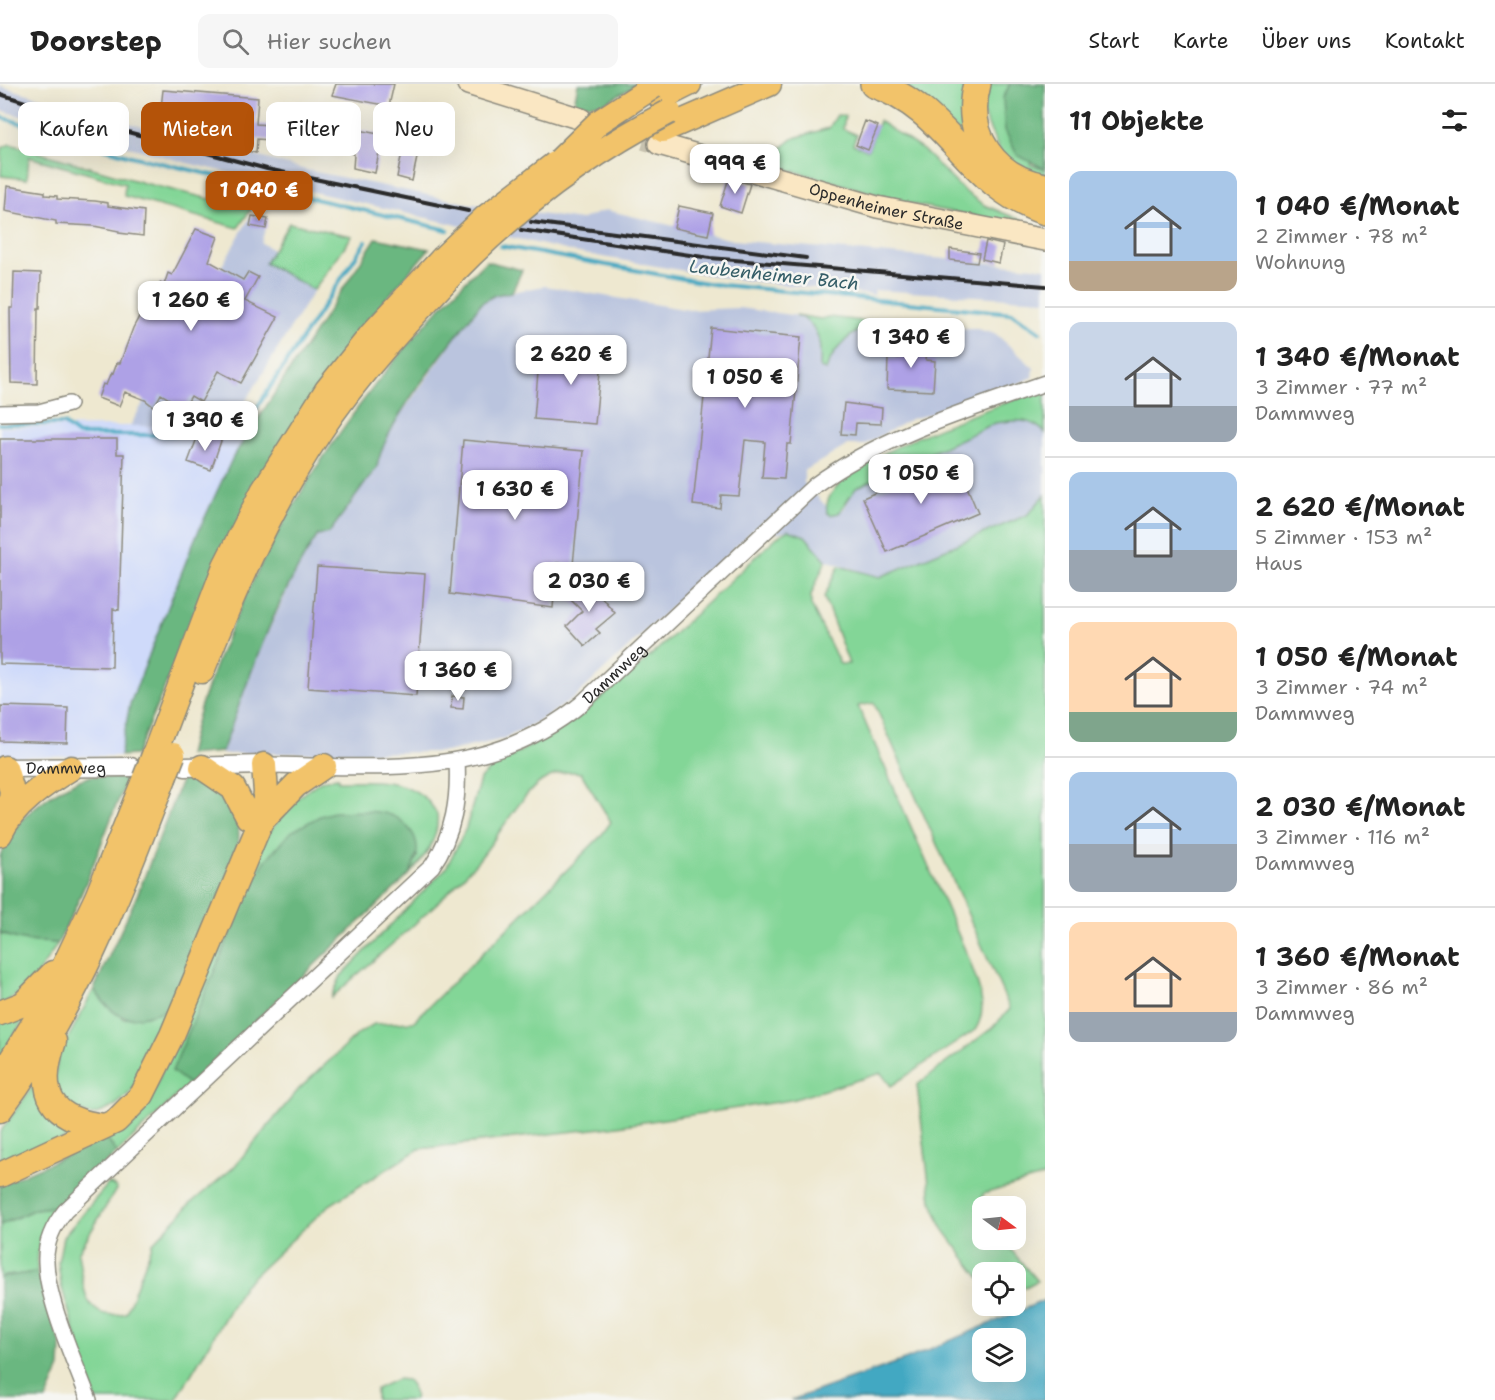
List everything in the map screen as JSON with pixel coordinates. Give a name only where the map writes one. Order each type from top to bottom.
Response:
[{"type":"highway","points":[[105,1126],[78,1121],[63,1114],[48,1092],[46,1073],[50,1052],[75,989],[110,913],[165,767],[221,577],[263,491],[327,390],[371,335],[448,266],[499,229],[567,166],[689,84]]},
{"type":"highway","points":[[567,166],[599,122],[728,84]]},
{"type":"highway","points":[[664,101],[769,84]]},
{"type":"highway","points":[[874,84],[900,95],[928,113],[996,187],[1022,204],[1045,211]]},
{"type":"highway","points":[[977,84],[974,104],[975,125],[990,159],[1013,177],[1045,187]]},
{"type":"highway","points":[[0,1175],[105,1126],[134,1105],[154,1075],[249,850],[255,819],[255,783],[264,765]]},
{"type":"highway","points":[[255,819],[291,789],[324,766]]},
{"type":"highway","points":[[165,767],[233,788],[255,819]]},
{"type":"highway","points":[[0,1078],[47,1002],[165,767]]},
{"type":"highway","points":[[4,826],[34,794],[71,768]]},
{"type":"highway","points":[[2,772],[12,791],[4,826]]},
{"type":"highway","points":[[0,1013],[23,1004],[41,987],[79,937]]},
{"type":"highway","points":[[0,1110],[48,1039],[75,989]]},
{"type":"main road","points":[[468,84],[581,119]]},
{"type":"main road","name":"Oppenheimer Straße","points":[[659,144],[877,207],[1045,240]]},
{"type":"street","name":"Dammweg","points":[[2,772],[71,768],[324,766],[457,761],[519,744],[566,716],[614,675],[815,485],[840,467],[897,437],[1045,383]]},
{"type":"street","points":[[0,413],[39,412],[69,404]]},
{"type":"street","points":[[89,1400],[55,1303],[46,1263],[50,1234],[55,1223],[65,1211],[432,866],[445,844],[454,817],[458,796],[457,761]]},
{"type":"shaded area","points":[[0,86],[56,102],[18,102],[18,115],[0,110]]},
{"type":"shaded area","points":[[129,123],[141,126],[141,150],[129,147]]},
{"type":"shaded area","points":[[162,156],[254,156],[307,170],[466,203],[580,220],[606,210],[733,240],[1045,268],[1045,300],[875,290],[874,295],[732,279],[579,253]]},
{"type":"shaded area","points":[[251,215],[268,219],[261,243],[273,250],[266,263],[314,290],[231,425],[130,426]]},
{"type":"shaded area","points":[[545,286],[689,310],[739,308],[821,319],[828,317],[860,322],[977,329],[996,334],[1034,368],[1033,377],[981,401],[911,419],[864,445],[848,445],[804,471],[804,483],[826,506],[827,512],[843,510],[856,488],[995,423],[1018,420],[1034,422],[1045,433],[1045,495],[1027,515],[879,577],[826,560],[805,536],[788,530],[776,533],[763,521],[573,699],[539,721],[503,739],[446,752],[221,754],[259,651],[301,561],[318,535],[377,467],[379,454],[396,421],[481,302],[495,295]]},
{"type":"shaded area","points":[[254,425],[233,457],[194,541],[130,704],[120,756],[0,757],[0,427]]},
{"type":"green space","points":[[578,84],[638,84],[602,104],[574,104]]},
{"type":"green space","points":[[893,84],[971,84],[973,142]]},
{"type":"green space","points":[[984,84],[1010,84],[1003,98],[1031,165],[1045,169],[1045,180],[1005,163],[979,105]]},
{"type":"green space","points":[[1010,84],[1045,84],[1045,169],[1017,155],[1005,130],[1003,98]]},
{"type":"green space","points":[[837,115],[845,116],[843,129],[857,135],[853,144],[868,150],[879,121],[923,150],[963,190],[984,205],[1045,230],[916,205],[776,166],[770,156],[770,148],[779,150],[794,138],[829,128]]},
{"type":"green space","points":[[10,144],[18,146],[18,156],[51,156],[144,183],[251,209],[238,228],[124,196],[125,184],[29,157],[27,179],[1,176],[2,148]]},
{"type":"green space","points":[[289,223],[352,236],[314,290],[265,263]]},
{"type":"green space","points":[[376,238],[429,249],[362,327],[196,613],[136,755],[120,756],[130,704],[194,541],[233,457]]},
{"type":"green space","points":[[486,261],[522,270],[512,292],[495,295],[481,303],[406,405],[383,448],[377,467],[329,533],[318,535],[302,560],[275,613],[222,752],[188,755],[201,706],[227,638],[254,578],[285,520],[319,464],[356,410],[440,308]]},
{"type":"green space","points":[[796,315],[882,323],[864,328],[846,340],[836,350],[826,370],[820,368],[820,351],[815,330],[804,319]]},
{"type":"green space","points":[[1045,389],[1045,433],[1028,422],[995,423],[856,488],[839,513],[830,515],[827,512],[832,493],[851,474],[881,455],[956,421]]},
{"type":"green space","points":[[1045,495],[1045,1176],[983,1196],[972,1196],[972,1250],[1011,1250],[1021,1262],[972,1262],[972,1268],[943,1229],[931,1200],[917,1085],[992,1028],[1010,1009],[874,703],[858,706],[969,959],[982,1004],[982,1013],[975,1030],[891,1086],[881,1073],[791,1100],[611,1127],[419,1149],[328,1206],[244,1285],[176,1400],[95,1400],[61,1285],[58,1262],[63,1237],[109,1183],[117,1188],[78,1253],[88,1299],[101,1313],[112,1315],[126,1313],[153,1243],[192,1202],[233,1168],[299,1089],[359,1033],[374,1024],[413,1022],[600,837],[611,822],[581,773],[561,773],[542,781],[517,807],[476,863],[442,899],[331,998],[341,976],[446,868],[466,828],[480,779],[494,765],[551,735],[578,717],[643,663],[777,537],[788,530],[805,536],[826,560],[811,595],[811,605],[840,664],[849,664],[824,597],[839,566],[880,577],[1027,515]]},
{"type":"green space","points":[[191,775],[218,788],[234,806],[239,829],[237,859],[173,1008],[147,1016],[127,1018],[111,1010],[94,989],[139,891],[182,778]]},
{"type":"green space","points":[[91,776],[127,779],[86,882],[58,943],[21,940],[0,932],[0,857],[5,843],[36,806],[63,788]]},
{"type":"green space","points":[[338,778],[338,781],[394,783],[418,793],[437,814],[436,831],[430,847],[409,875],[418,855],[117,1153],[106,1138],[135,1119],[147,1105],[265,837],[296,799],[320,781]]},
{"type":"green space","points":[[334,812],[377,812],[395,817],[403,823],[411,831],[417,848],[416,858],[409,875],[189,1084],[172,1071],[247,894],[265,861],[291,832],[320,816]]},
{"type":"green space","points":[[0,933],[27,941],[58,943],[27,986],[0,1005]]},
{"type":"green space","points":[[94,989],[124,1019],[173,1008],[153,1057],[134,1088],[108,1109],[91,1115],[65,1105],[54,1083],[58,1057]]},
{"type":"green space","points":[[28,1013],[0,1058],[0,1022]]},
{"type":"green space","points":[[35,1083],[80,1131],[0,1169],[0,1132]]},
{"type":"green space","points":[[106,1138],[117,1153],[60,1206],[35,1209],[0,1225],[0,1185]]},
{"type":"green space","points":[[60,1206],[41,1236],[37,1272],[0,1277],[0,1225],[35,1209]]},
{"type":"green space","points":[[1026,1268],[1037,1281],[1026,1287]]},
{"type":"green space","points":[[37,1272],[61,1345],[60,1368],[46,1400],[0,1400],[0,1277]]},
{"type":"green space","points":[[397,1379],[407,1380],[413,1389],[414,1400],[376,1400],[376,1389]]},
{"type":"water","points":[[1045,1300],[1045,1400],[791,1400],[907,1359],[972,1331],[972,1382],[1026,1382],[1026,1328],[980,1328],[1008,1316],[1026,1316],[1026,1308]]},
{"type":"building","points":[[336,84],[394,84],[390,102],[373,103],[332,95]]},
{"type":"building","points":[[163,90],[258,98],[256,124],[266,125],[266,140],[257,139],[256,153],[254,153],[254,102],[162,102]]},
{"type":"building","points":[[865,121],[878,126],[868,150],[856,145]]},
{"type":"building","points":[[361,131],[373,133],[373,156],[378,156],[375,173],[353,168],[354,156],[361,156]]},
{"type":"building","points":[[401,156],[417,156],[412,181],[397,177]]},
{"type":"building","points":[[729,178],[750,184],[741,213],[720,206]]},
{"type":"building","points":[[7,186],[45,192],[45,195],[57,196],[57,199],[95,201],[108,203],[108,206],[144,211],[143,236],[119,233],[119,231],[94,226],[56,224],[56,221],[5,211]]},
{"type":"building","points":[[679,206],[713,213],[708,235],[674,228]]},
{"type":"building","points":[[252,216],[268,219],[266,229],[250,226]]},
{"type":"building","points":[[196,229],[218,237],[209,261],[243,280],[248,272],[258,277],[245,301],[278,317],[241,383],[218,371],[201,402],[191,396],[184,408],[161,394],[154,407],[145,400],[125,392],[119,406],[98,398],[103,384],[106,385],[117,363],[120,363],[133,328],[140,315],[143,316],[151,294],[156,295],[160,283],[164,285],[168,273],[172,275]]},
{"type":"building","points":[[986,241],[1003,245],[999,263],[982,259]]},
{"type":"building","points":[[950,249],[979,253],[977,263],[950,260]]},
{"type":"building","points":[[14,272],[41,273],[37,384],[11,383],[10,308],[13,308]]},
{"type":"building","points":[[711,328],[801,337],[791,444],[787,444],[784,479],[762,478],[765,442],[745,440],[739,496],[721,495],[720,508],[693,505]]},
{"type":"building","points":[[575,339],[603,341],[595,424],[534,419],[539,361],[573,364]]},
{"type":"building","points":[[900,342],[927,344],[926,360],[935,361],[933,391],[887,389],[888,358],[899,358]]},
{"type":"building","points":[[844,403],[882,408],[881,424],[856,423],[855,435],[841,434]]},
{"type":"building","points":[[197,438],[222,438],[211,470],[188,462]]},
{"type":"building","points":[[0,439],[117,439],[117,454],[124,454],[119,610],[113,609],[112,667],[0,664]]},
{"type":"building","points":[[463,440],[584,451],[573,565],[557,563],[553,608],[450,594]]},
{"type":"building","points":[[955,458],[978,513],[887,552],[863,498]]},
{"type":"building","points":[[317,567],[425,574],[416,696],[308,688]]},
{"type":"building","points":[[587,580],[615,613],[596,629],[600,633],[585,646],[567,626],[582,611],[568,597]]},
{"type":"building","points":[[452,696],[464,697],[463,709],[451,708]]},
{"type":"building","points":[[1,706],[68,708],[67,743],[0,741]]},
{"type":"waterway","name":"Laubenheimer Bach","points":[[0,117],[131,156],[448,230]]},
{"type":"waterway","points":[[0,424],[64,424],[78,435],[239,435],[366,241]]},
{"type":"waterway","name":"Laubenheimer Bach","points":[[501,246],[712,284],[1012,313],[1040,332]]},
{"type":"tunnel","points":[[585,121],[659,144]]},
{"type":"railway","points":[[0,94],[75,118],[267,169],[468,211]]},
{"type":"railway","points":[[531,222],[806,258]]},
{"type":"railway","points":[[521,230],[710,258],[1045,286]]}]
